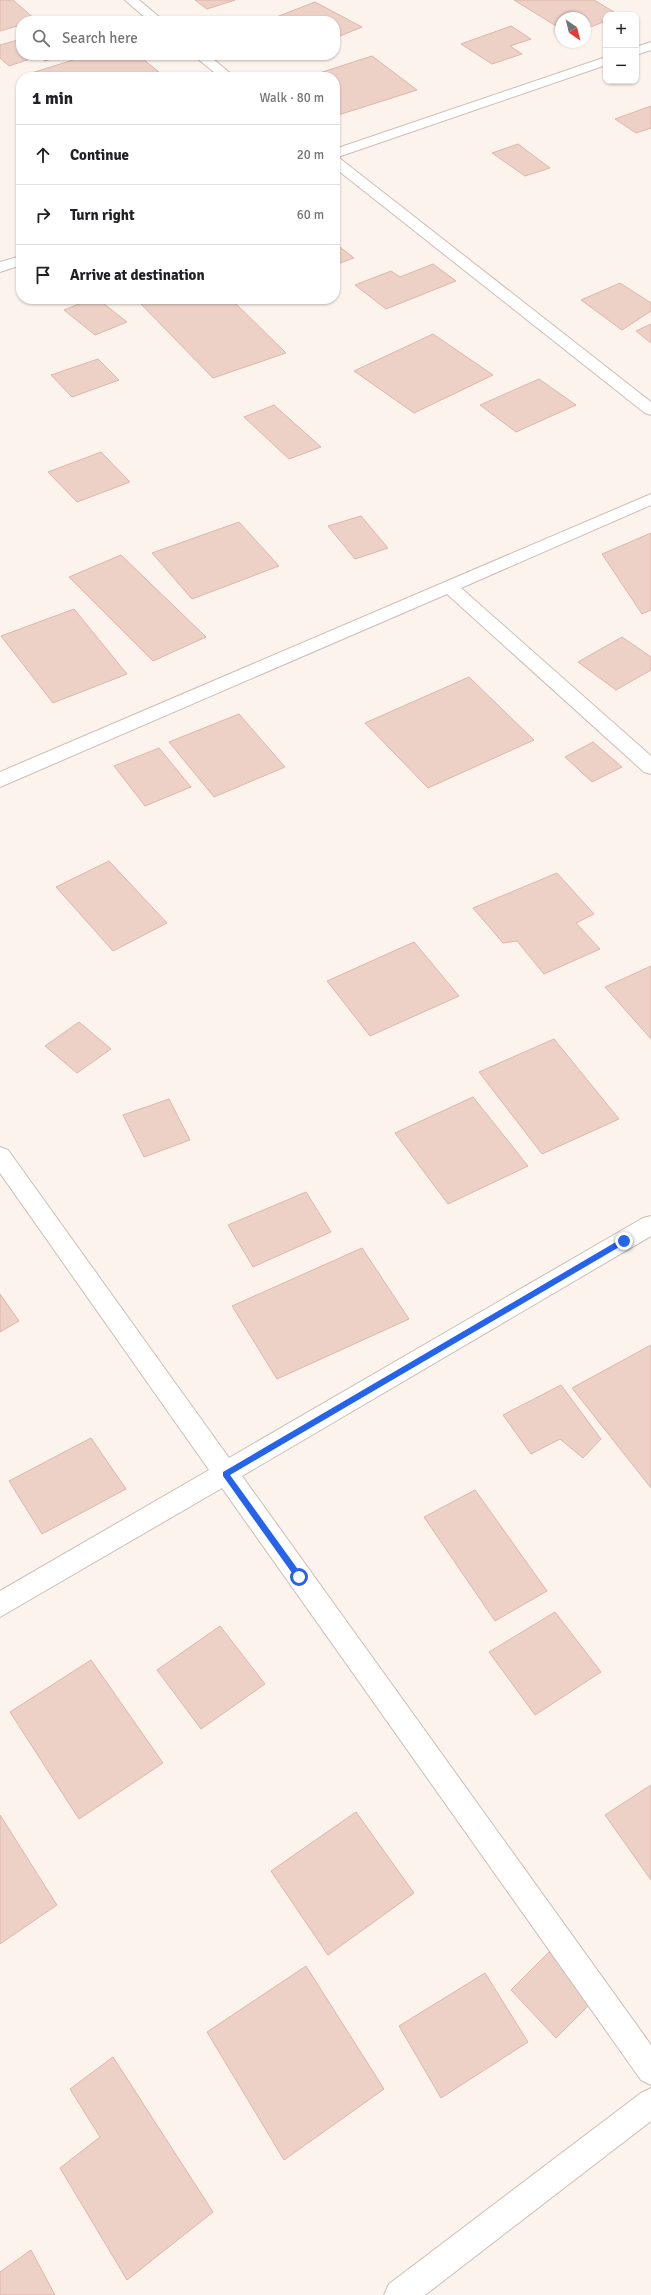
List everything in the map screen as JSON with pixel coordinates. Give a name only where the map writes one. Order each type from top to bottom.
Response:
[{"type":"street","points":[[131,0],[151,16]]},
{"type":"street","points":[[639,50],[651,46]]},
{"type":"street","points":[[206,60],[222,72]]},
{"type":"street","points":[[340,152],[603,63]]},
{"type":"street","points":[[340,165],[651,410]]},
{"type":"street","points":[[0,267],[16,262]]},
{"type":"street","points":[[0,780],[651,499]]},
{"type":"street","points":[[449,586],[651,767]]},
{"type":"street","points":[[0,1156],[225,1474],[651,2070]]},
{"type":"street","points":[[0,1605],[651,1225]]},
{"type":"street","points":[[400,2295],[651,2103]]},
{"type":"building","points":[[0,0],[13,0],[31,16],[16,16],[16,26],[0,31]]},
{"type":"building","points":[[195,0],[235,0],[207,9]]},
{"type":"building","points":[[514,0],[594,0],[614,12],[603,12],[603,22],[591,27],[591,12],[555,12],[555,25]]},
{"type":"building","points":[[315,2],[362,27],[340,36],[340,16],[279,16]]},
{"type":"building","points":[[511,26],[531,39],[510,46],[522,54],[492,64],[461,44]]},
{"type":"building","points":[[16,40],[16,60],[27,60],[9,66],[0,58],[0,45]]},
{"type":"building","points":[[372,56],[417,90],[340,114],[340,72],[322,72]]},
{"type":"building","points":[[73,60],[144,60],[159,72],[35,72]]},
{"type":"building","points":[[651,106],[651,128],[636,133],[615,119]]},
{"type":"building","points":[[518,144],[550,168],[525,176],[492,153]]},
{"type":"building","points":[[340,247],[354,258],[340,263]]},
{"type":"building","points":[[433,264],[456,281],[386,309],[355,285],[391,271],[400,277]]},
{"type":"building","points":[[620,283],[651,303],[651,311],[622,330],[581,300]]},
{"type":"building","points":[[79,304],[104,304],[127,322],[95,335],[64,310]]},
{"type":"building","points":[[141,304],[236,304],[286,353],[213,378]]},
{"type":"building","points":[[651,324],[651,343],[636,331]]},
{"type":"building","points":[[433,334],[493,375],[414,413],[354,371]]},
{"type":"building","points":[[98,359],[119,380],[72,397],[51,375]]},
{"type":"building","points":[[539,379],[576,405],[516,432],[480,405]]},
{"type":"building","points":[[274,405],[321,447],[289,459],[244,417]]},
{"type":"building","points":[[101,452],[130,482],[77,502],[48,472]]},
{"type":"building","points":[[361,516],[388,548],[355,559],[328,526]]},
{"type":"building","points":[[239,522],[279,566],[192,599],[152,553]]},
{"type":"building","points":[[651,533],[651,610],[642,614],[602,554]]},
{"type":"building","points":[[121,555],[206,637],[153,661],[69,577]]},
{"type":"building","points":[[74,609],[127,674],[53,703],[1,636]]},
{"type":"building","points":[[622,637],[651,657],[651,670],[616,690],[578,662]]},
{"type":"building","points":[[469,677],[534,740],[428,788],[365,723]]},
{"type":"building","points":[[239,714],[285,767],[214,797],[169,742]]},
{"type":"building","points":[[593,742],[622,767],[592,782],[565,757]]},
{"type":"building","points":[[159,748],[191,787],[145,806],[114,766]]},
{"type":"building","points":[[109,861],[167,923],[113,951],[56,887]]},
{"type":"building","points":[[557,873],[594,914],[576,923],[600,949],[544,974],[517,941],[503,943],[473,908]]},
{"type":"building","points":[[414,942],[459,996],[370,1036],[327,981]]},
{"type":"building","points":[[651,966],[651,1039],[605,987]]},
{"type":"building","points":[[79,1022],[111,1049],[77,1073],[45,1046]]},
{"type":"building","points":[[554,1039],[619,1119],[542,1154],[479,1072]]},
{"type":"building","points":[[473,1097],[528,1166],[448,1204],[395,1133]]},
{"type":"building","points":[[169,1099],[190,1140],[144,1157],[123,1115]]},
{"type":"building","points":[[306,1192],[331,1232],[253,1267],[228,1225]]},
{"type":"building","points":[[362,1248],[409,1319],[277,1379],[232,1306]]},
{"type":"building","points":[[0,1294],[19,1321],[0,1332]]},
{"type":"building","points":[[651,1345],[651,1488],[572,1388]]},
{"type":"building","points":[[561,1385],[601,1439],[583,1458],[560,1439],[531,1454],[503,1415]]},
{"type":"building","points":[[91,1438],[126,1489],[42,1534],[9,1481]]},
{"type":"building","points":[[475,1490],[547,1591],[495,1621],[424,1517]]},
{"type":"building","points":[[555,1612],[601,1672],[535,1715],[489,1652]]},
{"type":"building","points":[[220,1626],[265,1684],[201,1729],[157,1670]]},
{"type":"building","points":[[91,1660],[163,1763],[79,1819],[10,1712]]},
{"type":"building","points":[[651,1785],[651,1880],[605,1815]]},
{"type":"building","points":[[356,1812],[414,1893],[328,1955],[271,1871]]},
{"type":"building","points":[[0,1815],[57,1905],[0,1944]]},
{"type":"building","points":[[549,1952],[594,2000],[556,2038],[511,1990]]},
{"type":"building","points":[[306,1966],[384,2089],[284,2160],[207,2032]]},
{"type":"building","points":[[485,1973],[528,2042],[441,2098],[399,2026]]},
{"type":"building","points":[[113,2057],[213,2212],[127,2280],[60,2168],[100,2137],[70,2089]]},
{"type":"building","points":[[31,2250],[55,2295],[0,2295],[0,2272]]},
{"type":"route","points":[[299,1577],[225,1474],[624,1241]]}]
